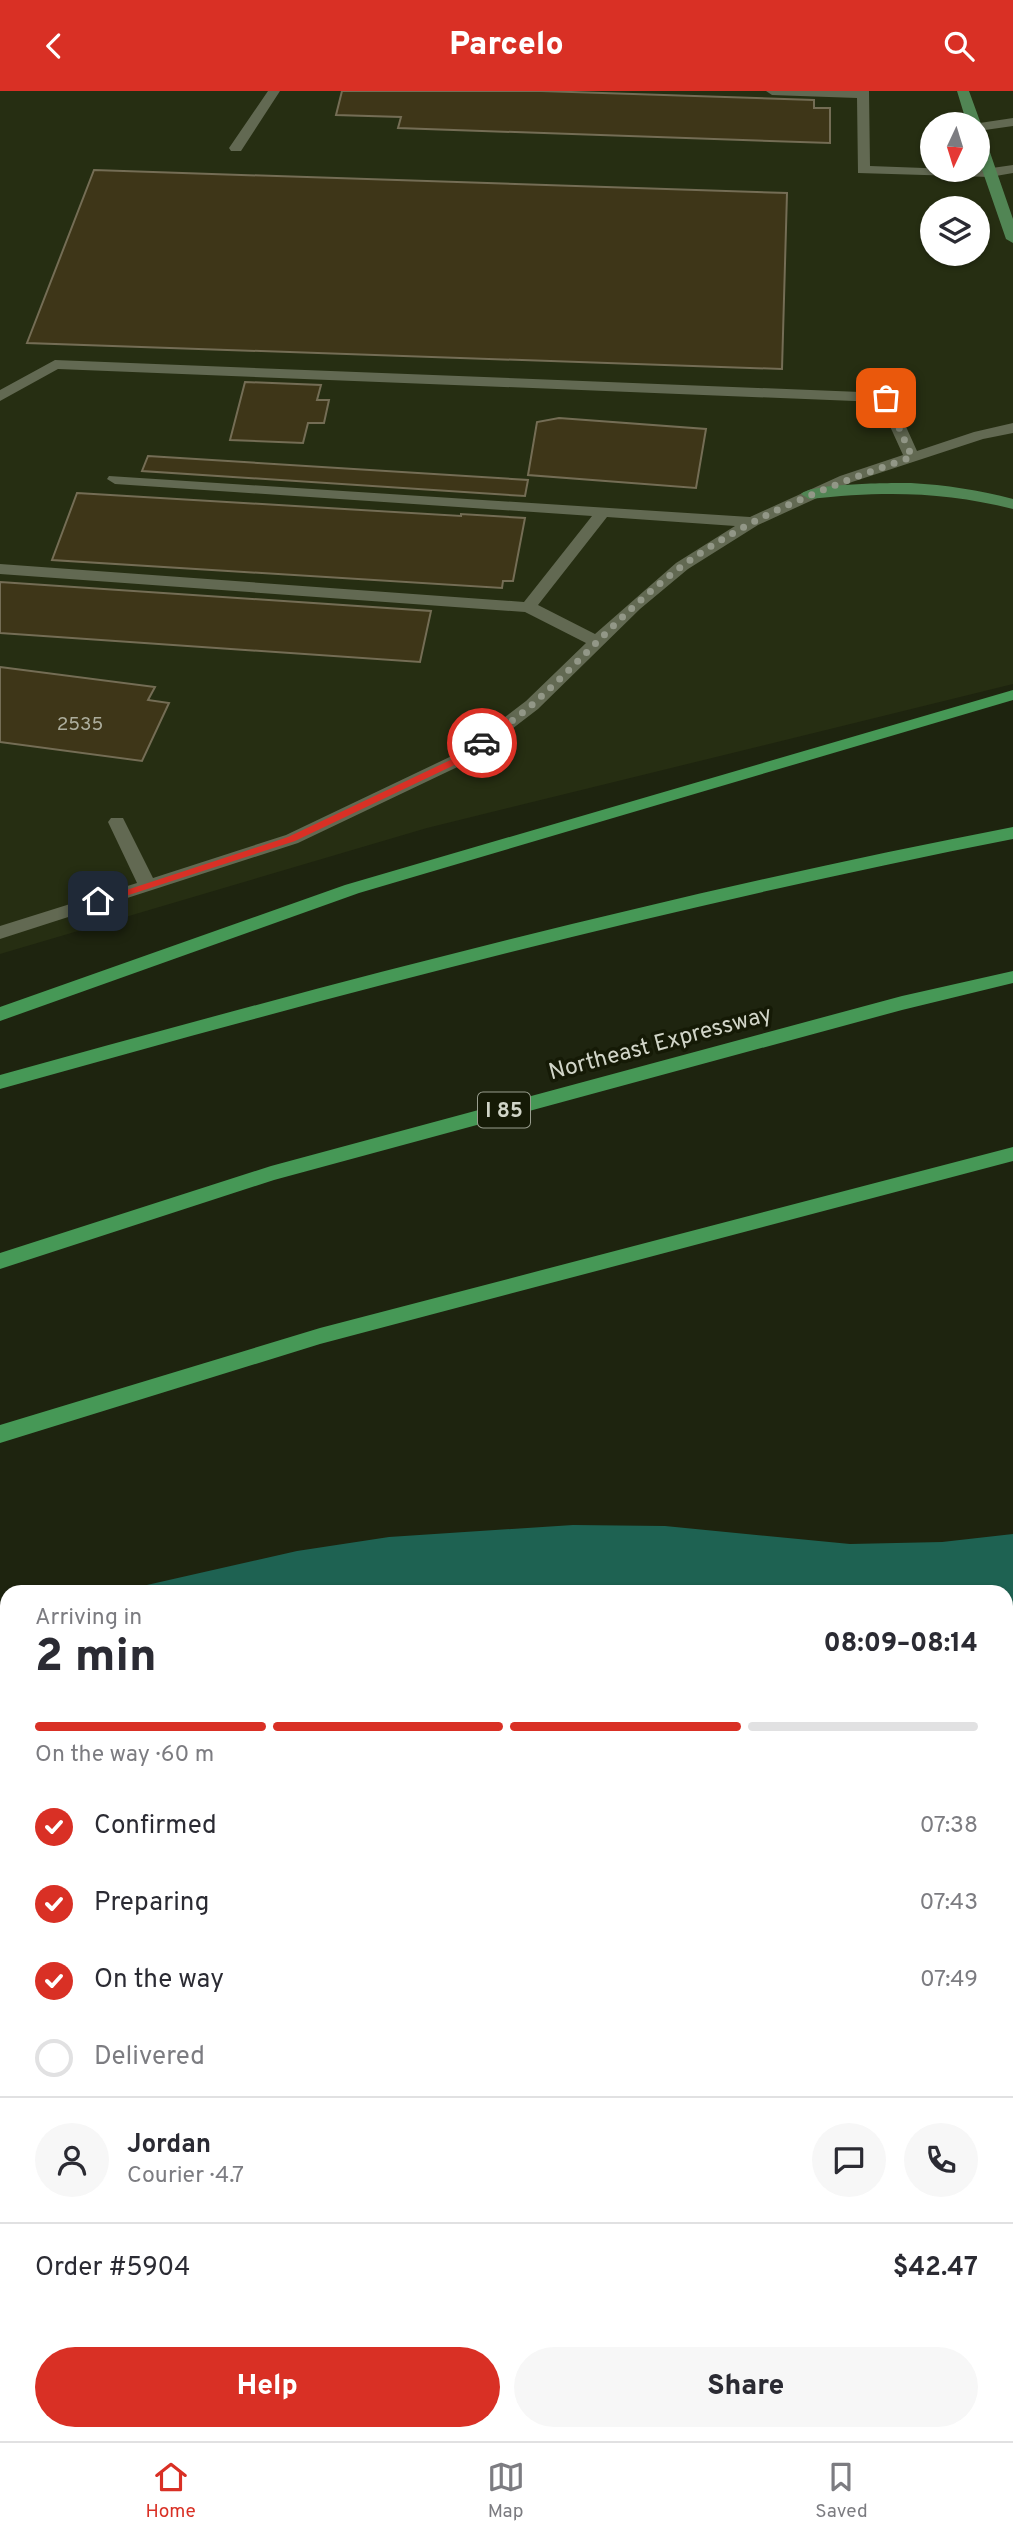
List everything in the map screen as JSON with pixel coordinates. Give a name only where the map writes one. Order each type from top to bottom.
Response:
[{"type":"highway","points":[[0,1014],[352,890],[1013,695]]},
{"type":"highway","points":[[0,1082],[477,953],[785,878],[1013,833]]},
{"type":"highway","name":"Northeast Expressway","points":[[0,1261],[271,1173],[902,1003],[1013,977]]},
{"type":"highway","points":[[0,1434],[320,1336],[1013,1154]]},
{"type":"main road","points":[[962,91],[971,112]]},
{"type":"main road","points":[[990,173],[1013,239]]},
{"type":"main road","points":[[808,494],[882,486],[933,487],[979,494],[1013,504]]},
{"type":"street","points":[[236,148],[274,91]]},
{"type":"street","points":[[772,91],[864,94],[863,170],[920,171]]},
{"type":"street","points":[[990,124],[1013,122]]},
{"type":"street","points":[[990,173],[1013,169]]},
{"type":"street","points":[[0,396],[55,365],[491,380],[886,398],[912,457]]},
{"type":"street","points":[[0,933],[292,839],[464,757],[532,705],[682,566],[752,522],[808,494],[979,435],[1013,428]]},
{"type":"street","points":[[115,478],[752,522]]},
{"type":"street","points":[[528,607],[603,512]]},
{"type":"street","points":[[0,569],[528,607],[597,642]]},
{"type":"street","points":[[117,822],[147,885]]},
{"type":"shaded area","points":[[0,91],[1013,91],[1013,684],[427,828],[0,954]]},
{"type":"water","points":[[573,1525],[665,1526],[850,1544],[942,1542],[1013,1534],[1013,1585],[147,1585],[297,1551],[389,1537]]},
{"type":"building","points":[[342,91],[541,91],[814,100],[814,108],[830,108],[830,143],[398,128],[401,117],[336,115]]},
{"type":"building","points":[[94,170],[787,193],[782,369],[27,343]]},
{"type":"building","points":[[245,382],[321,385],[317,400],[329,400],[324,423],[308,423],[303,443],[230,440]]},
{"type":"building","points":[[559,418],[706,429],[696,488],[528,475],[537,422]]},
{"type":"building","points":[[148,456],[528,480],[525,496],[142,471]]},
{"type":"building","points":[[77,493],[525,518],[513,581],[503,581],[502,588],[52,560]]},
{"type":"building","points":[[0,582],[431,611],[420,662],[0,633]]},
{"type":"building","points":[[0,667],[155,687],[148,700],[169,703],[142,761],[0,742]]},
{"type":"way so far","points":[[482,743],[532,705],[634,606],[682,566],[752,522],[808,494],[912,457],[886,398]]},
{"type":"route","points":[[98,901],[292,839],[464,757],[482,743]]}]
